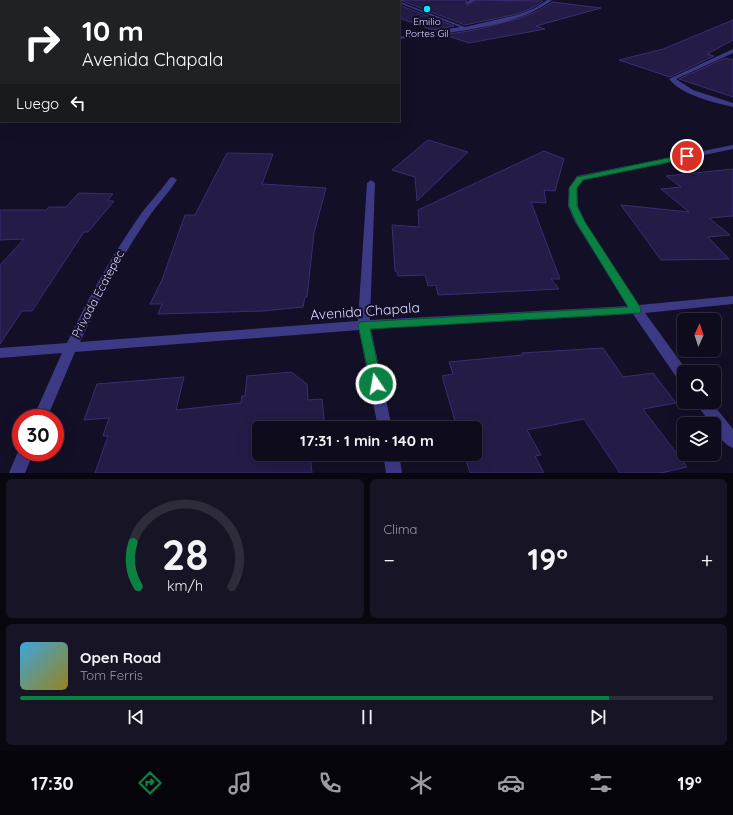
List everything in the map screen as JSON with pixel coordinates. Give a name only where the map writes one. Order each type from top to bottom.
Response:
[{"type":"street","points":[[468,2],[472,0]]},
{"type":"street","points":[[400,38],[463,27],[524,14],[536,10],[550,0]]},
{"type":"street","points":[[400,2],[463,27]]},
{"type":"street","points":[[733,51],[672,79],[675,83],[691,90],[733,105]]},
{"type":"street","points":[[677,367],[636,310],[580,222],[573,206],[573,188],[580,178],[733,147]]},
{"type":"street","name":"Privada Ecatepec","points":[[44,409],[69,348],[109,272],[136,228],[173,180]]},
{"type":"street","points":[[371,183],[364,325],[384,421]]},
{"type":"street","name":"Avenida Chapala","points":[[0,353],[364,325],[636,310],[733,300]]},
{"type":"street","points":[[708,409],[733,441]]},
{"type":"street","points":[[16,473],[22,461]]},
{"type":"street","points":[[391,461],[394,473]]},
{"type":"building","points":[[400,0],[467,0],[467,5],[476,0],[543,1],[534,7],[517,14],[465,25]]},
{"type":"building","points":[[552,2],[601,8],[536,26],[545,29],[469,43],[445,35],[479,29],[520,18],[538,11]]},
{"type":"building","points":[[400,5],[454,26],[433,30],[400,18]]},
{"type":"building","points":[[733,20],[733,40],[707,54],[714,56],[670,77],[619,60],[663,49]]},
{"type":"building","points":[[725,58],[733,60],[733,97],[679,79]]},
{"type":"building","points":[[428,140],[468,152],[417,201],[415,177],[392,170]]},
{"type":"building","points":[[544,151],[564,159],[555,191],[544,190],[546,203],[531,202],[560,279],[551,279],[559,289],[438,295],[436,285],[428,286],[425,275],[398,276],[397,272],[395,271],[392,225],[419,227],[418,210]]},
{"type":"building","points":[[227,153],[273,154],[262,184],[326,188],[314,233],[307,297],[305,297],[303,307],[263,311],[158,314],[162,304],[150,304],[162,280],[185,215],[195,215]]},
{"type":"building","points":[[733,169],[733,216],[709,218],[730,235],[708,237],[729,259],[661,260],[621,205],[689,212],[661,189],[681,187],[666,176]]},
{"type":"building","points":[[79,193],[113,194],[107,201],[114,201],[88,232],[84,232],[32,311],[22,311],[0,344],[0,265],[24,239],[0,240],[0,210],[46,210],[49,207],[66,207]]},
{"type":"building","points":[[603,348],[623,377],[653,373],[676,403],[643,409],[677,454],[677,461],[682,461],[687,467],[661,473],[620,473],[584,419],[527,430],[541,455],[535,456],[544,473],[470,473],[466,461],[482,461],[482,421],[455,421],[442,376],[453,374],[449,362],[523,355],[522,353]]},
{"type":"building","points":[[291,372],[307,384],[308,400],[322,399],[324,421],[252,421],[252,461],[311,461],[312,473],[95,473],[108,436],[103,436],[109,418],[84,420],[97,384],[184,377],[176,410],[241,403],[242,396],[245,396],[247,376]]},
{"type":"place","name":"Emilio Portes Gil","points":[[427,9]]},
{"type":"route","points":[[376,384],[364,325],[636,310],[580,222],[573,206],[573,188],[580,178],[687,156]]}]
